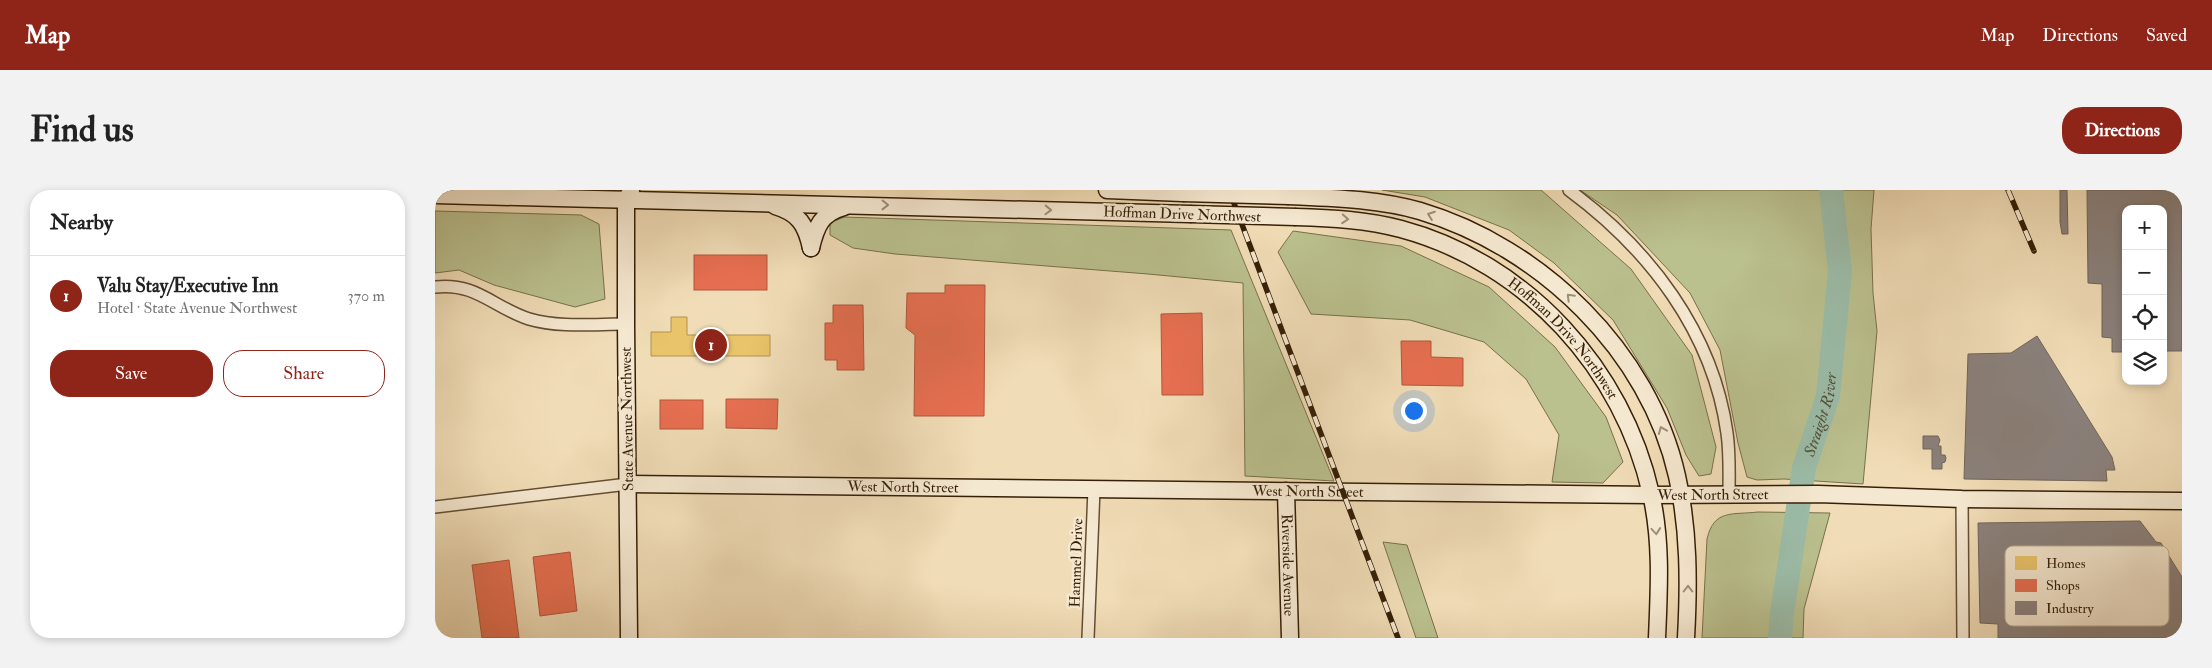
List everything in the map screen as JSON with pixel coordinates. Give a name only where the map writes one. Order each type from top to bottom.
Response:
[{"type":"main road","name":"Hoffman Drive Northwest","points":[[1107,190],[1361,200],[1420,211],[1475,232],[1533,266],[1563,290],[1592,319],[1625,361],[1651,405],[1662,429],[1677,474],[1681,495],[1688,564],[1686,638]]},
{"type":"main road","name":"Hoffman Drive Northwest","points":[[435,195],[626,193],[767,204],[855,204],[1296,217],[1355,220],[1402,229],[1464,253],[1491,268],[1518,287],[1563,327],[1601,375],[1619,404],[1634,436],[1652,495],[1658,552],[1657,638]]},
{"type":"main road","name":"State Avenue Northwest","points":[[626,193],[629,638]]},
{"type":"main road","points":[[767,204],[789,210],[796,216],[808,234],[811,248],[818,223],[825,215],[855,204]]},
{"type":"main road","name":"West North Street","points":[[628,484],[1652,495],[1818,494],[1962,499],[2182,501]]},
{"type":"main road","name":"Riverside Avenue","points":[[1286,491],[1290,638]]},
{"type":"street","points":[[1569,190],[1632,244],[1671,293],[1688,319],[1709,364],[1727,433],[1729,495]]},
{"type":"street","points":[[435,287],[461,288],[480,294],[527,318],[553,324],[626,324]]},
{"type":"street","name":"West North Street","points":[[435,507],[628,484]]},
{"type":"street","name":"Hammel Drive","points":[[1088,638],[1094,489]]},
{"type":"street","points":[[1962,499],[1963,638]]},
{"type":"green space","points":[[1382,190],[1541,190],[1631,269],[1692,355],[1716,447],[1711,474],[1699,476],[1686,455],[1667,408],[1613,320],[1554,263],[1509,230],[1425,197]]},
{"type":"green space","points":[[1580,190],[1874,190],[1871,229],[1873,293],[1877,331],[1863,484],[1784,479],[1757,480],[1747,477],[1738,443],[1720,350],[1690,293],[1617,215]]},
{"type":"green space","points":[[435,211],[581,215],[599,224],[605,299],[575,307],[494,285],[459,270],[435,273]]},
{"type":"green space","points":[[844,217],[1231,230],[1334,481],[1245,476],[1243,283],[895,254],[853,248],[830,235],[830,223]]},
{"type":"green space","points":[[1293,231],[1401,246],[1489,287],[1555,347],[1606,417],[1623,462],[1603,483],[1552,482],[1559,435],[1526,379],[1484,342],[1410,320],[1311,314],[1278,252]]},
{"type":"green space","points":[[1758,512],[1830,513],[1804,609],[1803,638],[1702,638],[1707,539],[1710,529],[1719,518],[1725,515]]},
{"type":"green space","points":[[1383,542],[1407,545],[1438,638],[1416,638]]},
{"type":"building: Homes","points":[[671,317],[687,317],[687,335],[770,335],[770,356],[651,356],[651,332],[671,332]]},
{"type":"building: Shops","points":[[694,255],[767,255],[767,290],[694,290]]},
{"type":"building: Shops","points":[[945,285],[985,285],[984,416],[914,416],[915,335],[906,328],[907,293],[945,293]]},
{"type":"building: Shops","points":[[833,305],[863,305],[864,370],[837,370],[837,360],[825,360],[825,323],[833,323]]},
{"type":"building: Shops","points":[[1202,313],[1203,395],[1162,395],[1161,314]]},
{"type":"building: Shops","points":[[1401,341],[1431,341],[1431,357],[1463,358],[1463,386],[1402,385]]},
{"type":"building: Shops","points":[[726,399],[778,399],[777,429],[726,428]]},
{"type":"building: Shops","points":[[660,400],[703,400],[703,429],[660,429]]},
{"type":"building: Shops","points":[[570,552],[577,611],[540,616],[533,557]]},
{"type":"building: Shops","points":[[509,560],[519,638],[482,638],[472,565]]},
{"type":"building: Industry","points":[[2060,190],[2067,190],[2068,234],[2062,234]]},
{"type":"building: Industry","points":[[2087,190],[2182,190],[2182,351],[2167,351],[2167,205],[2122,205],[2122,352],[2112,352],[2112,338],[2102,337],[2102,284],[2088,283]]},
{"type":"building: Industry","points":[[2037,336],[2112,457],[2115,470],[2106,470],[2107,481],[1964,479],[1968,354],[2011,353]]},
{"type":"building: Industry","points":[[1923,436],[1938,436],[1940,440],[1938,446],[1941,446],[1941,455],[1945,455],[1946,458],[1945,462],[1942,463],[1942,469],[1932,469],[1932,449],[1923,449]]},
{"type":"building: Industry","points":[[2140,521],[2156,542],[2161,543],[2163,546],[2005,546],[2005,626],[2169,626],[2169,556],[2182,577],[2182,638],[1998,638],[1998,624],[1980,623],[1978,523]]},
{"type":"waterway","name":"Straight River","points":[[1780,638],[1782,613],[1804,468],[1828,396],[1840,271],[1831,190]]},
{"type":"railway","points":[[1229,190],[1398,638]]},
{"type":"railway","points":[[2008,190],[2034,251]]},
{"type":"place","name":"Valu Stay/Executive Inn","points":[[711,345]]}]
